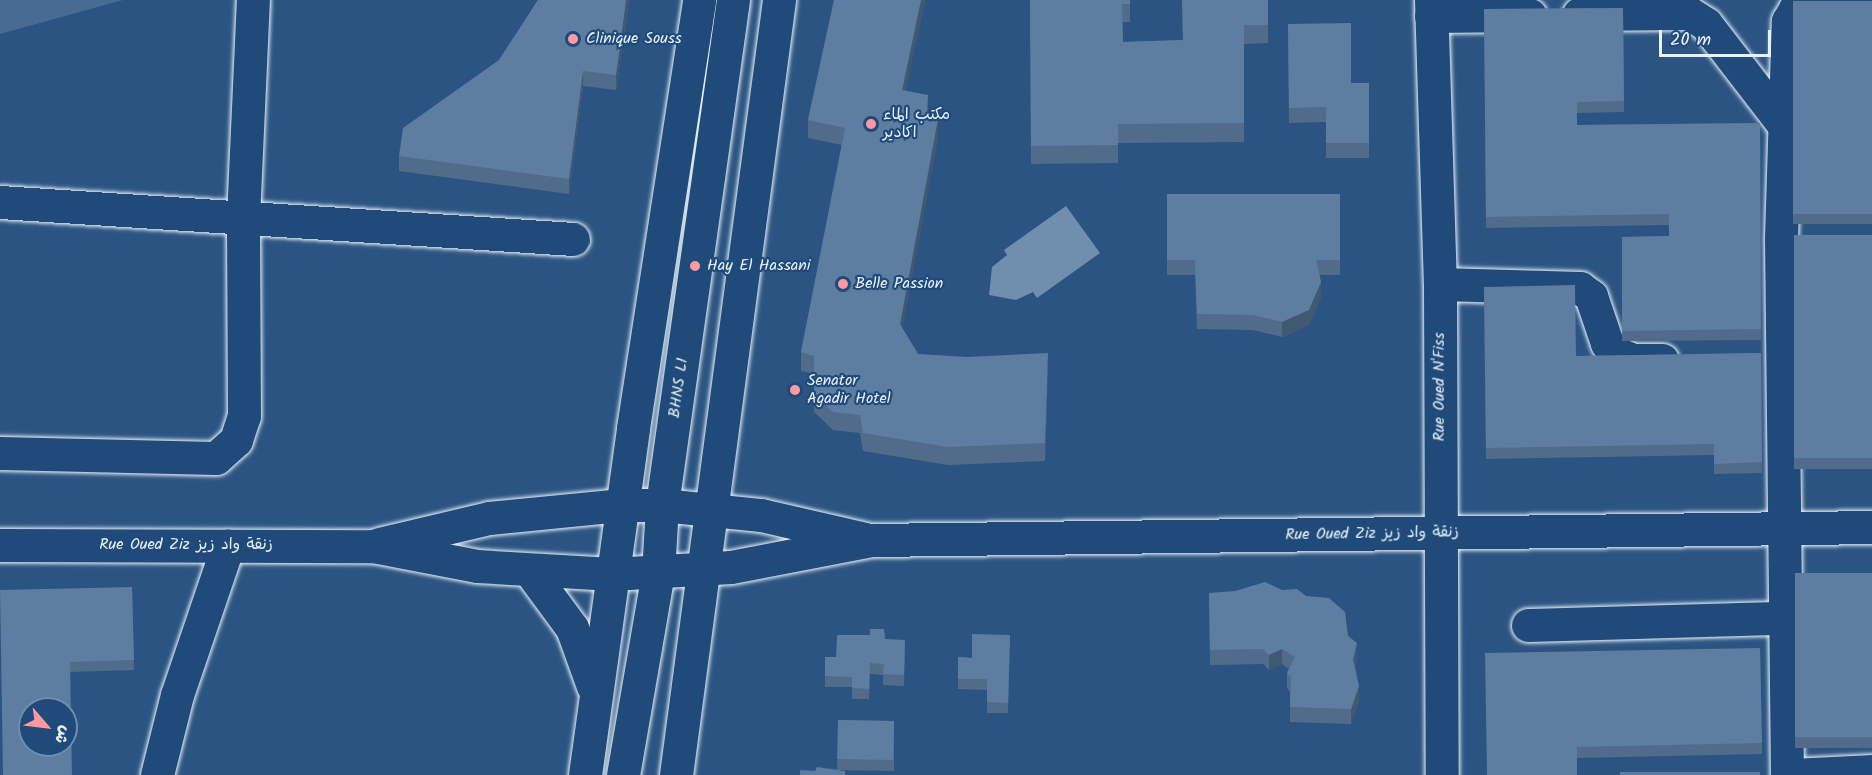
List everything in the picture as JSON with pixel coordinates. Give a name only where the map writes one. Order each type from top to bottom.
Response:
[{"type":"street","points":[[0,453],[216,458],[236,440],[244,416],[243,218],[253,0]]},
{"type":"street","points":[[585,775],[622,505],[699,0]]},
{"type":"street","name":"BHNS L1","points":[[645,775],[679,572],[733,0]]},
{"type":"street","name":"BHNS L1","points":[[686,507],[755,0]]},
{"type":"street","points":[[676,775],[679,572],[686,507],[779,0]]},
{"type":"street","points":[[1787,775],[1781,238],[1791,12],[1796,7],[1872,2]]},
{"type":"street","points":[[1431,8],[1689,6],[1706,24],[1786,128]]},
{"type":"street","name":"Rue Oued N'Fiss","points":[[1431,8],[1440,284],[1439,533],[1442,775]]},
{"type":"street","points":[[0,202],[573,239]]},
{"type":"street","points":[[1781,238],[1815,239]]},
{"type":"street","points":[[1440,284],[1574,286],[1591,296],[1607,343],[1614,352],[1633,360],[1690,359]]},
{"type":"street","points":[[1748,358],[1782,357]]},
{"type":"street","name":"Rue Oued Ziz زنقة واد زيز","points":[[373,546],[489,518],[622,505],[686,507],[799,522],[871,540]]},
{"type":"street","name":"Rue Oued Ziz زنقة واد زيز","points":[[0,545],[373,546],[477,566],[530,571],[612,574],[679,572],[796,557],[871,540],[1872,527]]},
{"type":"street","points":[[157,775],[177,695],[228,545]]},
{"type":"street","points":[[530,571],[572,628],[595,697]]},
{"type":"street","name":"BHNS L1","points":[[623,775],[679,572]]},
{"type":"street","points":[[1528,626],[1785,618]]},
{"type":"street","points":[[1793,775],[1872,771]]},
{"type":"shaded area","points":[[0,0],[123,0],[0,34]]},
{"type":"shaded area","points":[[1066,206],[1100,253],[1037,298],[1033,292],[1016,300],[989,295],[992,267],[1007,255],[1004,250]]},
{"type":"building","points":[[538,0],[626,0],[616,75],[583,71],[569,179],[399,156],[403,128],[499,60]]},
{"type":"building","points":[[834,0],[921,0],[902,90],[928,95],[927,119],[938,119],[900,324],[918,354],[967,357],[1048,353],[1045,443],[948,447],[863,433],[860,415],[833,412],[814,394],[814,356],[801,352],[845,128],[808,120]]},
{"type":"building","points":[[1030,0],[1130,0],[1130,4],[1122,4],[1123,42],[1183,40],[1182,0],[1268,0],[1268,25],[1244,25],[1244,123],[1118,124],[1118,145],[1031,146]]},
{"type":"building","points":[[1793,1],[1872,1],[1872,214],[1793,214]]},
{"type":"building","points":[[1623,8],[1624,101],[1577,102],[1577,125],[1760,123],[1761,329],[1622,331],[1622,237],[1669,236],[1669,214],[1486,217],[1484,9]]},
{"type":"building","points":[[1351,23],[1351,83],[1369,83],[1369,143],[1326,143],[1326,107],[1289,108],[1288,24]]},
{"type":"building","points":[[1167,194],[1340,194],[1340,260],[1316,260],[1321,282],[1309,310],[1282,322],[1253,315],[1197,314],[1195,260],[1167,260]]},
{"type":"building","points":[[1794,235],[1872,235],[1872,458],[1794,458]]},
{"type":"building","points":[[1575,285],[1576,356],[1761,353],[1762,462],[1714,464],[1714,444],[1486,448],[1484,287]]},
{"type":"building","points":[[1795,573],[1872,573],[1872,737],[1795,737]]},
{"type":"building","points":[[1265,582],[1282,590],[1297,589],[1306,596],[1329,598],[1345,612],[1348,636],[1357,643],[1353,659],[1359,686],[1351,709],[1290,707],[1291,677],[1287,673],[1295,657],[1282,649],[1269,655],[1263,649],[1210,650],[1209,593],[1235,591]]},
{"type":"building","points":[[132,587],[134,660],[70,662],[71,697],[18,697],[18,757],[72,757],[72,775],[3,775],[0,590]]},
{"type":"building","points":[[870,629],[884,629],[885,639],[905,640],[904,675],[883,674],[884,664],[870,663],[869,689],[852,688],[852,677],[825,676],[825,657],[836,657],[837,635],[870,635]]},
{"type":"building","points":[[972,634],[1010,635],[1008,703],[987,702],[987,679],[958,679],[958,657],[972,658]]},
{"type":"building","points":[[1760,648],[1762,743],[1577,747],[1577,775],[1487,775],[1485,653]]},
{"type":"building","points":[[838,720],[894,721],[893,760],[837,759]]},
{"type":"building","points":[[817,767],[845,771],[845,775],[800,775],[800,770],[815,771]]},
{"type":"building","points":[[1620,772],[1760,772],[1760,775],[1620,775]]},
{"type":"place","name":"Clinique Souss","points":[[573,39]]},
{"type":"place","name":"مكتب الماء اكادير","points":[[871,124]]},
{"type":"place","name":"Hay El Hassani","points":[[695,266]]},
{"type":"place","name":"Belle Passion","points":[[843,284]]},
{"type":"place","name":"Senator Agadir Hotel","points":[[795,390]]}]
